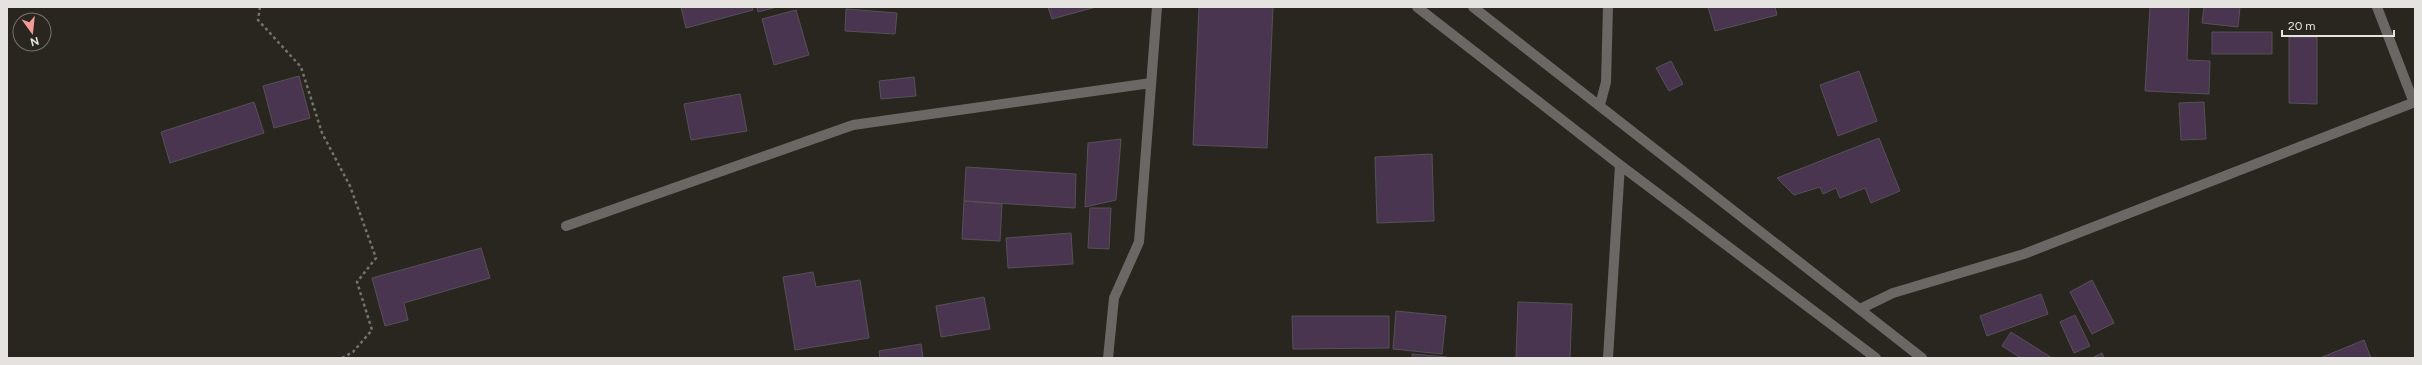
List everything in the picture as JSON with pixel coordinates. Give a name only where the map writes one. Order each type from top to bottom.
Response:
[{"type":"street","points":[[1108,358],[1114,298],[1139,242],[1157,7]]},
{"type":"street","points":[[1417,7],[1620,165],[1876,358]]},
{"type":"street","points":[[1473,7],[1922,358]]},
{"type":"street","points":[[1600,105],[1606,82],[1608,7]]},
{"type":"street","points":[[1860,309],[1893,293],[2024,254],[2414,102],[2377,7]]},
{"type":"street","points":[[566,226],[853,125],[1151,83]]},
{"type":"street","points":[[1608,358],[1620,165]]},
{"type":"path","points":[[260,7],[258,20],[301,67],[322,133],[350,186],[376,258],[358,282],[372,330],[353,352],[342,358]]},
{"type":"building","points":[[681,7],[752,7],[753,10],[686,28]]},
{"type":"building","points":[[757,7],[777,7],[758,12]]},
{"type":"building","points":[[1048,7],[1096,7],[1052,19]]},
{"type":"building","points":[[1199,7],[1273,7],[1267,148],[1193,145]]},
{"type":"building","points":[[1708,7],[1775,7],[1777,15],[1715,31]]},
{"type":"building","points":[[2150,7],[2189,7],[2187,60],[2210,61],[2209,94],[2145,91]]},
{"type":"building","points":[[2204,7],[2240,7],[2238,27],[2202,23]]},
{"type":"building","points":[[846,9],[897,13],[895,34],[845,31]]},
{"type":"building","points":[[796,10],[809,55],[774,65],[762,19]]},
{"type":"building","points":[[2212,32],[2272,32],[2272,54],[2212,54]]},
{"type":"building","points":[[2289,37],[2317,37],[2317,104],[2289,103]]},
{"type":"building","points":[[1671,61],[1683,84],[1669,91],[1656,68]]},
{"type":"building","points":[[1859,71],[1877,121],[1838,136],[1820,85]]},
{"type":"building","points":[[299,76],[310,118],[274,128],[263,86]]},
{"type":"building","points":[[914,77],[916,96],[881,99],[879,81]]},
{"type":"building","points":[[740,94],[747,131],[691,140],[684,104]]},
{"type":"building","points":[[254,102],[264,133],[170,163],[161,132]]},
{"type":"building","points":[[2204,102],[2206,139],[2181,140],[2179,103]]},
{"type":"building","points":[[1879,138],[1900,191],[1871,203],[1865,188],[1840,198],[1836,188],[1823,194],[1820,187],[1794,195],[1777,178]]},
{"type":"building","points":[[1121,139],[1116,200],[1085,207],[1088,143]]},
{"type":"building","points":[[1432,154],[1434,221],[1377,223],[1375,157]]},
{"type":"building","points":[[966,167],[1076,174],[1075,208],[964,201]]},
{"type":"building","points":[[964,201],[1002,204],[1000,241],[962,239]]},
{"type":"building","points":[[1090,208],[1111,208],[1109,249],[1088,248]]},
{"type":"building","points":[[1071,233],[1073,264],[1008,268],[1006,238]]},
{"type":"building","points":[[481,248],[490,278],[404,303],[408,320],[385,326],[372,278]]},
{"type":"building","points":[[813,272],[816,287],[860,280],[869,338],[795,350],[783,277]]},
{"type":"building","points":[[2092,280],[2114,323],[2092,334],[2070,292]]},
{"type":"building","points":[[2041,294],[2048,314],[1987,336],[1980,316]]},
{"type":"building","points":[[984,297],[990,329],[941,337],[936,306]]},
{"type":"building","points":[[1518,302],[1572,304],[1570,358],[1516,358]]},
{"type":"building","points":[[1396,311],[1446,316],[1442,354],[1393,349]]},
{"type":"building","points":[[2075,315],[2090,346],[2074,353],[2060,322]]},
{"type":"building","points":[[1292,316],[1389,316],[1389,348],[1293,349]]},
{"type":"building","points":[[2011,332],[2052,358],[2021,358],[2002,346]]},
{"type":"building","points":[[2364,340],[2371,358],[2320,358]]},
{"type":"building","points":[[921,344],[923,358],[880,358],[879,351]]},
{"type":"building","points":[[2102,353],[2104,358],[2092,358]]},
{"type":"building","points":[[1412,354],[1447,357],[1447,358],[1412,358]]}]
